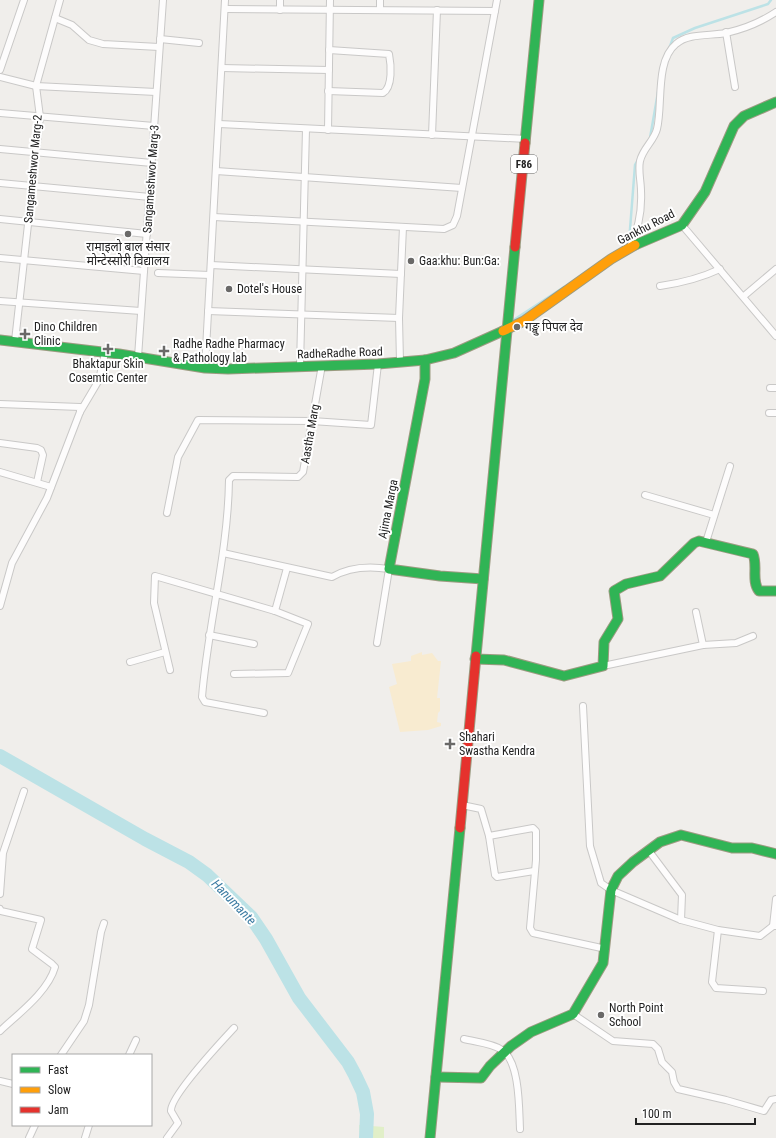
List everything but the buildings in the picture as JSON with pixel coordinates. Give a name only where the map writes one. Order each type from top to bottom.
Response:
[{"type":"main road","name":"F86","points":[[430,1138],[475,659],[527,139],[539,0]]},
{"type":"main road","name":"Gankhu Road","points":[[508,328],[524,321],[581,280],[630,248],[682,224],[705,192],[734,126],[744,116],[776,102]]},
{"type":"main road","name":"RadheRadhe Road","points":[[0,340],[138,357],[205,368],[322,366],[378,364],[425,360],[454,353],[508,328]]},
{"type":"main road","name":"Ajima Marga","points":[[389,569],[425,379],[425,360]]},
{"type":"main road","points":[[475,659],[504,660],[564,676],[603,666],[603,646],[606,636],[617,624],[618,618],[613,596],[614,591],[626,584],[660,576],[694,543],[699,541],[753,554],[755,559],[755,586],[759,591],[776,591]]},
{"type":"main road","points":[[389,569],[440,576],[483,579]]},
{"type":"main road","points":[[436,1077],[480,1079],[504,1051],[530,1032],[556,1023],[573,1014],[598,975],[603,963],[606,949],[611,890],[618,876],[633,862],[650,851],[660,842],[681,835],[732,848],[752,848],[776,854]]},
{"type":"street","points":[[0,70],[24,0]]},
{"type":"street","name":"Sangameshwor Marg-2","points":[[16,341],[40,117],[36,86],[60,0]]},
{"type":"street","name":"Sangameshwor Marg-3","points":[[138,357],[163,0]]},
{"type":"street","points":[[205,368],[226,9],[225,0]]},
{"type":"street","points":[[280,0],[280,10]]},
{"type":"street","points":[[328,130],[330,0]]},
{"type":"street","points":[[380,0],[380,10]]},
{"type":"street","points":[[214,217],[304,220],[444,229],[453,225],[456,221],[473,136],[497,0]]},
{"type":"street","points":[[226,9],[495,11]]},
{"type":"street","points":[[432,135],[436,10]]},
{"type":"street","points":[[630,248],[636,234],[640,212],[641,159],[644,150],[654,138],[657,128],[662,76],[667,56],[676,44],[682,40],[726,32],[752,25],[776,12]]},
{"type":"street","points":[[55,18],[72,25],[90,40],[104,44],[159,47]]},
{"type":"street","points":[[726,32],[735,87]]},
{"type":"street","points":[[160,39],[200,43]]},
{"type":"street","points":[[328,91],[383,93],[389,86],[389,54],[329,50]]},
{"type":"street","points":[[222,68],[329,70]]},
{"type":"street","points":[[0,77],[36,86],[156,92]]},
{"type":"street","points":[[0,113],[154,126]]},
{"type":"street","points":[[219,124],[527,139]]},
{"type":"street","points":[[300,366],[306,128]]},
{"type":"street","points":[[0,148],[152,163]]},
{"type":"street","points":[[216,171],[462,188]]},
{"type":"street","points":[[0,183],[150,197]]},
{"type":"street","points":[[0,219],[147,234]]},
{"type":"street","points":[[682,224],[744,296],[776,336]]},
{"type":"street","points":[[400,362],[399,318],[403,227]]},
{"type":"street","points":[[0,258],[144,271]]},
{"type":"street","points":[[211,264],[401,274]]},
{"type":"street","points":[[660,286],[677,284],[708,274],[720,268]]},
{"type":"street","points":[[744,296],[776,270]]},
{"type":"street","points":[[158,272],[210,275]]},
{"type":"street","points":[[0,300],[142,311]]},
{"type":"street","points":[[208,311],[399,318]]},
{"type":"street","points":[[0,606],[12,563],[51,487],[80,412],[99,380],[105,353]]},
{"type":"street","points":[[167,513],[178,457],[198,420],[312,421],[371,426],[378,364]]},
{"type":"street","name":"Aastha Marg","points":[[223,553],[229,480],[234,476],[298,477],[304,472],[322,366]]},
{"type":"street","points":[[0,404],[80,407],[80,412]]},
{"type":"street","points":[[0,443],[37,448],[41,450],[43,454],[37,482]]},
{"type":"street","points":[[706,542],[730,466]]},
{"type":"street","points":[[0,472],[51,487]]},
{"type":"street","points":[[644,495],[714,515]]},
{"type":"street","points":[[264,713],[205,702],[202,697],[209,635],[218,594],[223,553],[332,577],[342,571],[374,567],[389,569],[377,643]]},
{"type":"street","points":[[275,611],[287,568]]},
{"type":"street","points":[[170,670],[154,603],[155,576],[275,611],[308,624],[288,673],[234,674]]},
{"type":"street","points":[[696,612],[703,646]]},
{"type":"street","points":[[209,635],[254,644]]},
{"type":"street","points":[[603,666],[703,646],[736,643],[753,636]]},
{"type":"street","points":[[130,662],[165,652]]},
{"type":"street","points":[[583,706],[590,846],[601,883],[611,890],[681,920],[718,930],[760,936],[774,926],[776,899]]},
{"type":"street","points":[[0,894],[4,853],[24,791]]},
{"type":"street","points":[[462,805],[481,809],[489,836],[495,875],[497,877],[534,871]]},
{"type":"street","points":[[489,836],[533,828],[536,831],[537,840],[530,928],[533,933],[606,949]]},
{"type":"street","points":[[650,851],[682,895],[681,920]]},
{"type":"street","points":[[0,909],[1,911],[42,920],[32,949],[55,967],[53,973],[34,999],[0,1031]]},
{"type":"street","points":[[62,1054],[79,1029],[89,1005],[101,932],[104,923]]},
{"type":"street","points":[[718,930],[712,982],[713,986],[716,988],[764,991]]},
{"type":"street","points":[[573,1014],[613,1041],[653,1044],[656,1046],[662,1062],[672,1072],[674,1082],[678,1089],[726,1100],[764,1111],[771,1100],[776,1099]]},
{"type":"street","points":[[167,1138],[178,1123],[171,1112],[173,1104],[198,1069],[234,1028]]},
{"type":"street","points":[[464,1039],[504,1051],[516,1074],[520,1129]]},
{"type":"street","points":[[129,1054],[136,1040]]},
{"type":"street","points":[[0,1081],[12,1084]]},
{"type":"street","points":[[29,1138],[35,1126]]},
{"type":"street","points":[[85,1138],[88,1126]]},
{"type":"green space","points":[[359,1125],[384,1127],[384,1138],[360,1138]]},
{"type":"sand","points":[[422,652],[422,655],[432,653],[438,661],[441,661],[437,698],[440,698],[440,711],[438,713],[437,722],[441,723],[441,726],[428,730],[400,732],[389,687],[397,684],[392,664],[411,661],[411,656]]},
{"type":"waterway","points":[[669,49],[673,38],[695,28],[768,4],[771,0]]},
{"type":"waterway","points":[[650,138],[658,92]]},
{"type":"waterway","points":[[629,242],[635,165],[638,160]]},
{"type":"waterway","points":[[512,321],[564,287]]},
{"type":"waterway","name":"Hanumante","points":[[0,756],[145,839],[189,862],[207,875],[251,917],[266,939],[299,998],[348,1062],[355,1075],[363,1092],[367,1114],[366,1138]]},
{"type":"traffic: fast","points":[[525,143],[539,0]]},
{"type":"traffic: fast","points":[[635,245],[682,225],[705,192],[734,126],[744,116],[776,102]]},
{"type":"traffic: fast","points":[[476,656],[515,247]]},
{"type":"traffic: fast","points":[[0,340],[119,354],[205,368],[228,369],[378,364],[425,360],[454,353],[503,331]]},
{"type":"traffic: fast","points":[[425,360],[425,379],[389,569],[440,576],[483,579]]},
{"type":"traffic: fast","points":[[475,659],[504,660],[564,676],[603,666],[604,642],[618,619],[614,591],[626,584],[660,576],[694,543],[699,541],[753,554],[755,563],[755,583],[759,591],[776,591]]},
{"type":"traffic: fast","points":[[430,1138],[460,828]]},
{"type":"traffic: fast","points":[[436,1077],[481,1078],[490,1066],[511,1046],[531,1032],[573,1014],[603,963],[611,890],[618,876],[633,862],[660,842],[681,835],[732,848],[752,848],[776,854]]},
{"type":"traffic: slow","points":[[503,331],[524,321],[611,259],[635,245]]},
{"type":"traffic: jam","points":[[515,247],[525,143]]},
{"type":"traffic: jam","points":[[460,828],[476,656]]},
{"type":"place","name":"रामाइलो बाल संसार मोन्टेस्सोरी विद्यालय","points":[[128,234]]},
{"type":"place","name":"Gaa:khu: Bun:Ga:","points":[[411,261]]},
{"type":"place","name":"Dotel's House","points":[[229,289]]},
{"type":"place","name":"गङ्खु पिपल देव","points":[[517,327]]},
{"type":"place","name":"Dino Children Clinic","points":[[25,334]]},
{"type":"place","name":"Bhaktapur Skin Cosemtic Center","points":[[108,349]]},
{"type":"place","name":"Radhe Radhe Pharmacy & Pathology lab","points":[[164,351]]},
{"type":"place","name":"Shahari Swastha Kendra","points":[[450,744]]},
{"type":"place","name":"North Point School","points":[[601,1015]]}]
